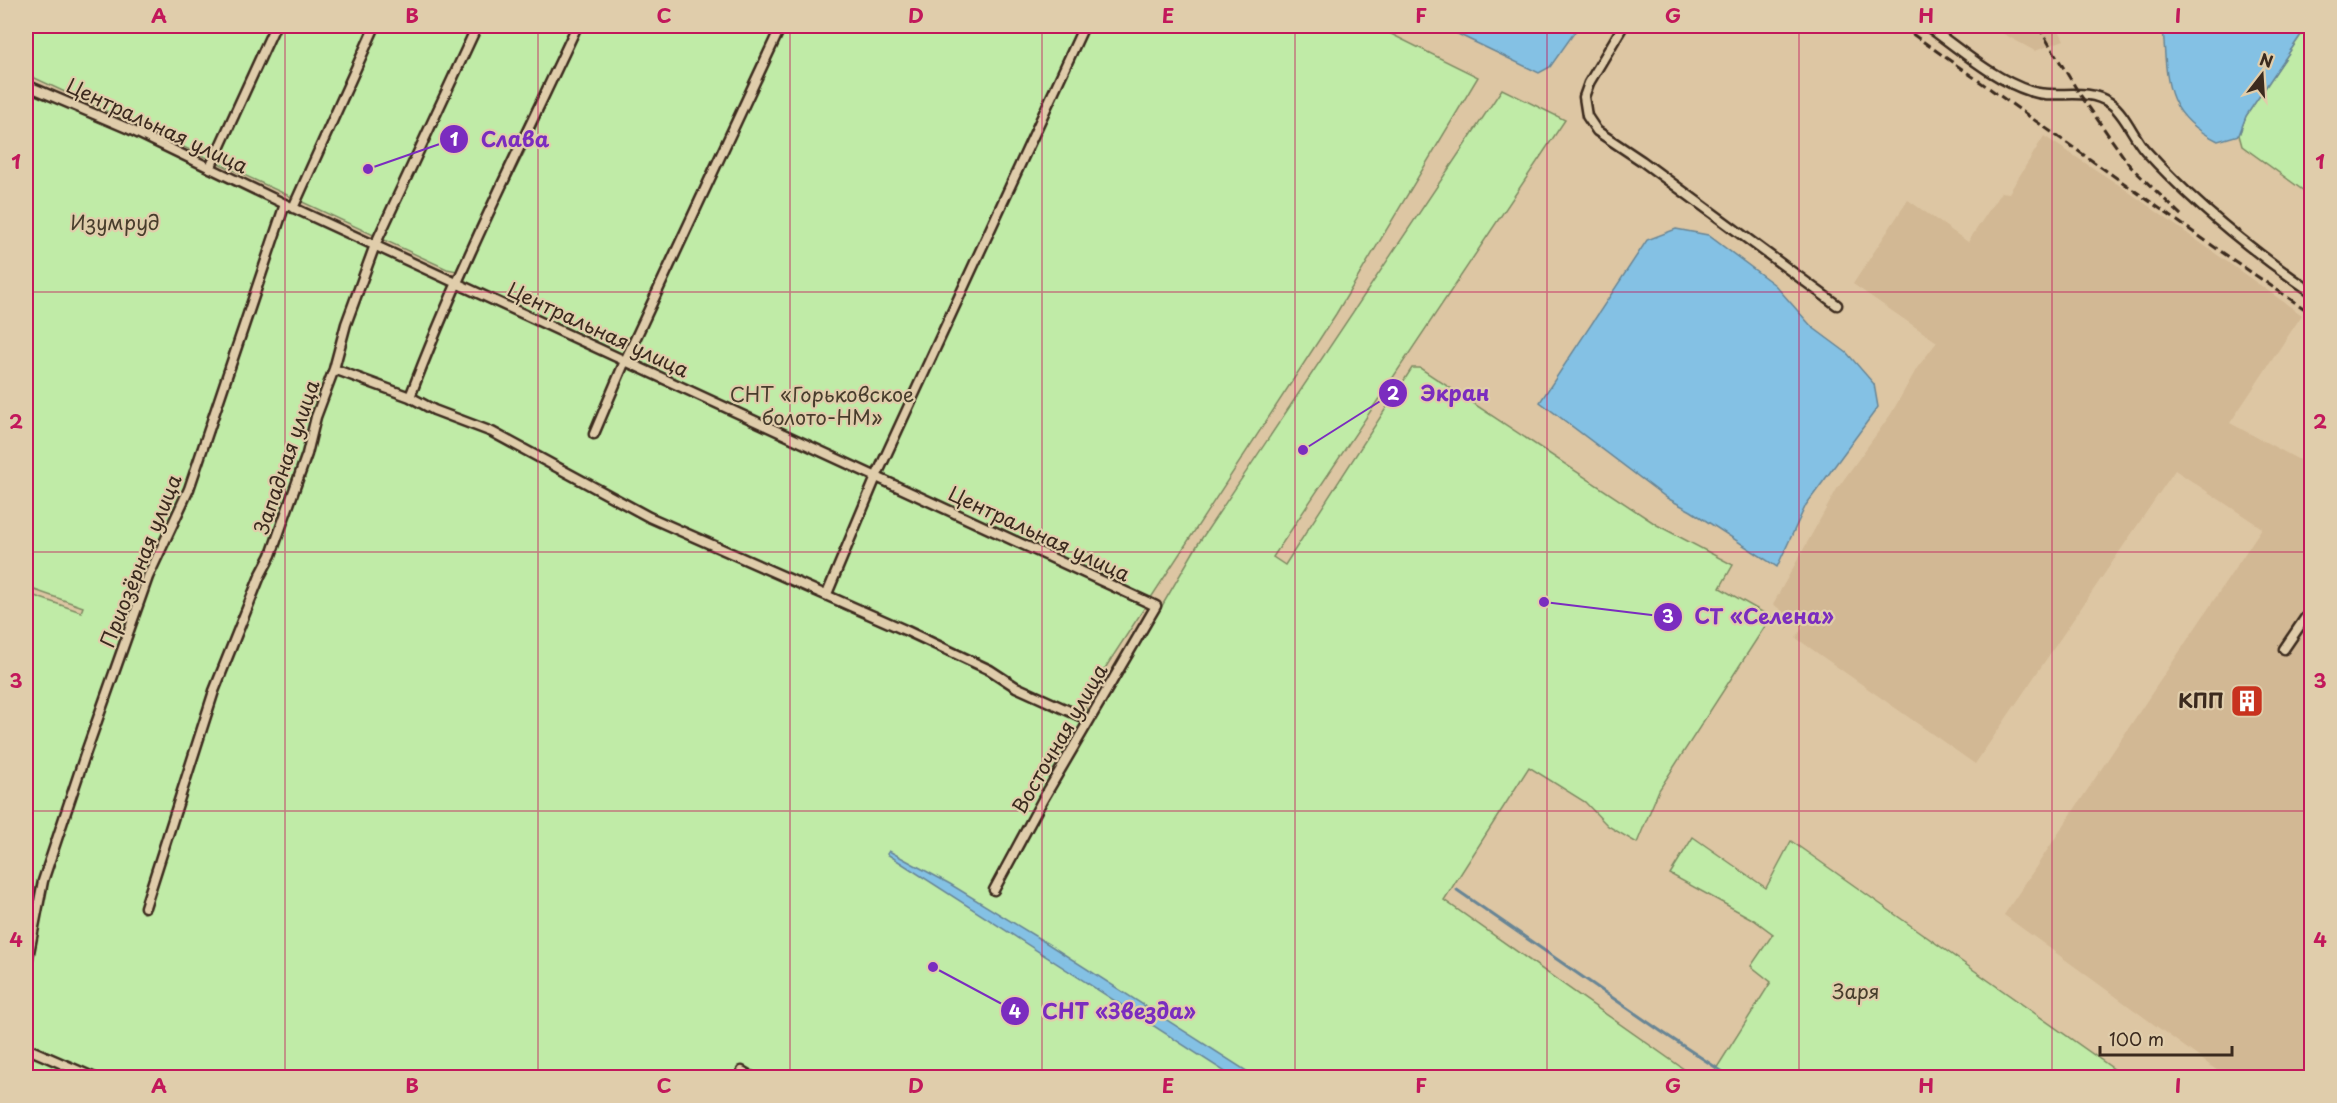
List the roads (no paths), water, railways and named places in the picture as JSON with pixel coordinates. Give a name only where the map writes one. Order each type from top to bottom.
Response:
[{"type":"street","points":[[210,168],[275,26]]},
{"type":"street","name":"Приозёрная улица","points":[[26,968],[43,881],[148,577],[189,489],[289,206],[375,26]]},
{"type":"street","name":"Западная улица","points":[[145,907],[214,691],[260,576],[271,555],[307,454],[316,417],[334,369],[346,324],[375,245],[477,26]]},
{"type":"street","points":[[410,397],[430,343],[457,283],[577,26]]},
{"type":"street","points":[[594,434],[625,361],[781,26]]},
{"type":"street","points":[[827,594],[876,477],[1084,26]]},
{"type":"street","points":[[1623,26],[1589,83],[1584,97],[1587,116],[1597,131],[1837,305]]},
{"type":"street","points":[[1927,26],[2009,83],[2033,93],[2079,93],[2100,97],[2113,104],[2144,149],[2201,206],[2271,264],[2312,292]]},
{"type":"street","name":"Центральная улица","points":[[26,85],[127,128],[289,206],[1156,606]]},
{"type":"street","points":[[334,369],[410,397],[434,410],[492,432],[659,522],[827,594],[990,670],[1016,687],[1089,720]]},
{"type":"street","name":"Восточная улица","points":[[994,890],[1156,606]]},
{"type":"street","points":[[2284,649],[2312,608]]},
{"type":"street","points":[[26,1048],[95,1077]]},
{"type":"street","points":[[742,1071],[754,1077]]},
{"type":"water","points":[[1441,26],[1579,26],[1550,67],[1539,73]]},
{"type":"water","points":[[2163,26],[2307,26],[2246,116],[2239,135],[2218,141],[2200,131],[2177,107],[2168,79]]},
{"type":"water","points":[[1676,229],[1708,235],[1775,285],[1812,327],[1847,353],[1874,384],[1878,407],[1806,505],[1777,567],[1667,498],[1540,402],[1647,240]]},
{"type":"water","points":[[889,851],[950,884],[1048,944],[1256,1077],[1233,1077],[887,854]]},
{"type":"waterway","points":[[1457,890],[1732,1078]]},
{"type":"railway","points":[[1901,26],[2312,314]]},
{"type":"railway","points":[[2038,26],[2079,93],[2130,166],[2184,218]]},
{"type":"place","name":"Слава","points":[[368,169]]},
{"type":"place","name":"Экран","points":[[1303,450]]},
{"type":"place","name":"СТ «Селена»","points":[[1544,602]]},
{"type":"place","name":"КПП","points":[[2247,701]]},
{"type":"place","name":"СНТ «Звезда»","points":[[933,967]]},
{"type":"park label","name":"Изумруд","points":[[115,223]]},
{"type":"park label","name":"СНТ «Горьковское болото-НМ»","points":[[822,406]]},
{"type":"park label","name":"Заря","points":[[1856,992]]}]
